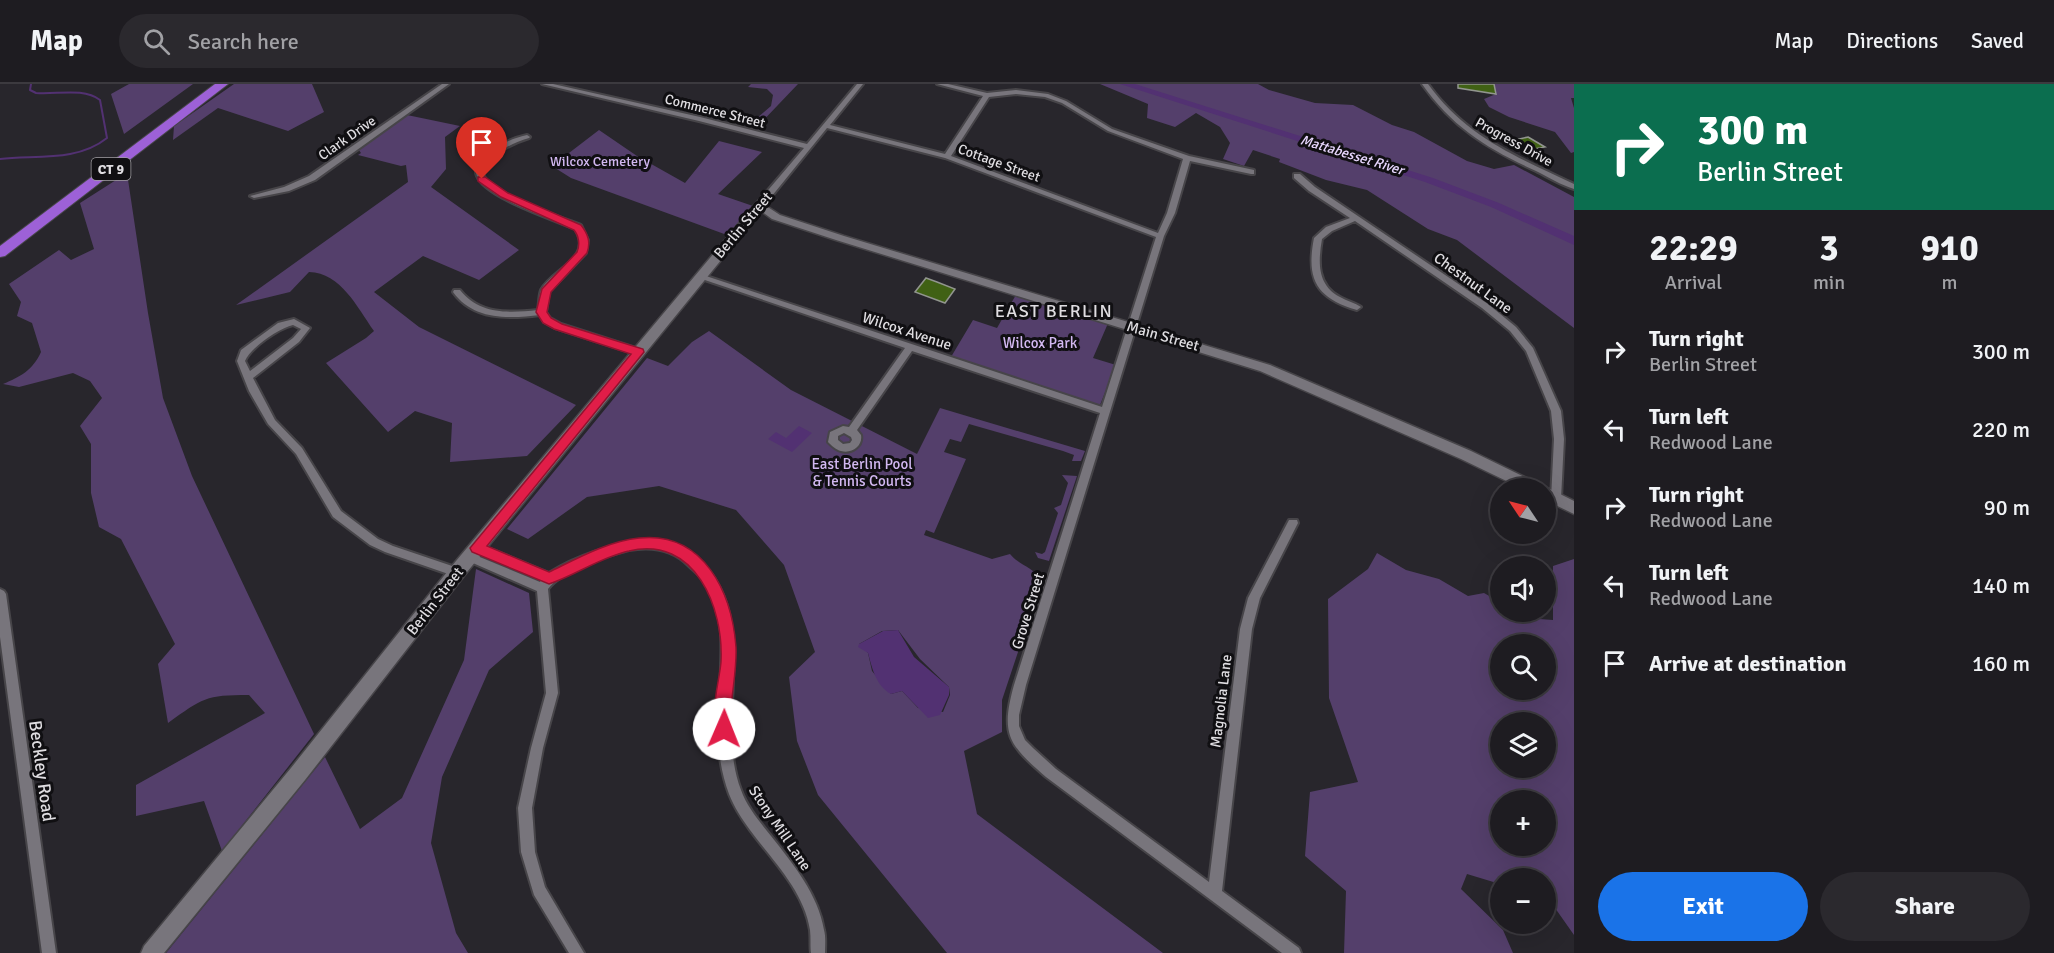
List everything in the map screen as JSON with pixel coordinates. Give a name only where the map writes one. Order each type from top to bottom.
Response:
[{"type":"highway","name":"CT 9","points":[[0,236],[204,84]]},
{"type":"highway","name":"CT 9","points":[[0,253],[222,84]]},
{"type":"street","name":"Clark Drive","points":[[254,196],[286,189],[312,178],[446,84]]},
{"type":"street","name":"Commerce Street","points":[[545,84],[700,119],[809,147]]},
{"type":"street","name":"Berlin Street","points":[[151,953],[304,766],[457,572],[860,84]]},
{"type":"street","points":[[940,84],[987,95],[1023,92],[1052,96],[1110,130],[1187,158],[1251,172]]},
{"type":"street","name":"Progress Drive","points":[[1425,84],[1444,111],[1476,136],[1574,187]]},
{"type":"street","points":[[947,157],[987,95]]},
{"type":"street","name":"Cottage Street","points":[[826,126],[947,157],[1160,236]]},
{"type":"street","points":[[527,137],[501,146],[481,165],[479,172],[482,179],[504,195],[578,227],[585,238],[582,253],[545,291],[542,312],[547,320],[558,326],[639,352]]},
{"type":"street","name":"Grove Street","points":[[1187,158],[1170,213],[1160,236],[1017,694],[1011,723],[1022,746],[1051,773],[1294,953]]},
{"type":"street","name":"Chestnut Lane","points":[[1296,176],[1501,318],[1530,350],[1556,411],[1559,425],[1553,478]]},
{"type":"street","name":"Main Street","points":[[754,211],[1265,368],[1513,478]]},
{"type":"street","name":"Main Street","points":[[754,211],[776,217]]},
{"type":"street","points":[[1356,218],[1329,229],[1318,238],[1314,270],[1323,290],[1340,302],[1358,307]]},
{"type":"street","name":"Wilcox Avenue","points":[[700,277],[1106,412]]},
{"type":"street","points":[[457,292],[462,301],[501,316],[542,312]]},
{"type":"street","points":[[249,377],[296,340],[306,328],[294,322],[281,325],[244,352],[241,361],[254,391],[272,422],[299,451],[337,514],[374,542],[457,572]]},
{"type":"street","points":[[851,430],[910,347]]},
{"type":"street","points":[[1556,499],[1574,508]]},
{"type":"street","name":"Magnolia Lane","points":[[1215,893],[1246,629],[1254,598],[1293,523]]},
{"type":"street","name":"Stony Mill Lane","points":[[546,583],[587,560],[627,545],[653,543],[674,547],[697,563],[714,587],[726,623],[729,660],[723,712],[725,763],[736,794],[769,846],[794,878],[812,910],[819,943],[818,953]]},
{"type":"street","points":[[473,553],[546,583],[552,693],[537,748],[525,808],[528,852],[539,890],[577,953]]},
{"type":"street","name":"Beckley Road","points":[[0,594],[49,953]]},
{"type":"green space","points":[[129,84],[193,84],[124,134],[111,94]]},
{"type":"green space","points":[[234,84],[312,84],[324,112],[288,131],[218,108],[173,140],[174,126]]},
{"type":"green space","points":[[751,84],[798,84],[756,128],[750,124],[771,106],[773,95],[767,89],[748,87]]},
{"type":"green space","points":[[1100,84],[1258,84],[1269,90],[1315,103],[1353,105],[1392,125],[1414,132],[1467,161],[1494,169],[1514,165],[1574,197],[1574,328],[1457,240],[1428,229],[1367,190],[1326,180],[1279,162],[1280,159],[1253,150],[1244,166],[1223,159],[1230,143],[1220,127],[1196,113],[1175,127],[1147,118],[1148,104]]},
{"type":"green space","points":[[1494,84],[1574,84],[1574,98],[1571,98],[1574,108],[1574,152],[1571,153],[1555,132],[1509,117],[1489,107],[1484,99],[1496,94]]},
{"type":"green space","points":[[407,115],[460,126],[445,137],[446,169],[431,187],[519,250],[479,280],[423,256],[374,292],[419,327],[576,405],[527,456],[450,462],[452,423],[415,411],[388,432],[326,363],[374,331],[347,293],[330,278],[309,272],[290,292],[236,305],[408,182],[406,165],[401,166],[358,155],[361,153],[358,149]]},
{"type":"green space","name":"Wilcox Cemetery","points":[[599,130],[637,156],[685,183],[719,141],[762,152],[718,194],[753,206],[727,235],[571,178],[552,166]]},
{"type":"green space","points":[[127,173],[163,398],[192,476],[314,734],[222,851],[204,801],[136,816],[136,785],[265,713],[249,695],[213,697],[197,703],[168,723],[158,664],[175,644],[121,539],[99,527],[91,493],[91,444],[80,426],[102,398],[90,381],[73,373],[19,387],[3,384],[25,372],[34,364],[41,352],[32,323],[17,316],[21,302],[9,284],[59,250],[71,260],[94,249],[80,203]]},
{"type":"green space","name":"Wilcox Park","points":[[1017,293],[1109,321],[1093,358],[1116,365],[1100,405],[951,357],[973,320],[997,328]]},
{"type":"green space","name":"East Berlin Pool & Tennis Courts","points":[[709,331],[791,390],[917,454],[940,408],[1085,451],[1081,461],[1072,461],[1074,455],[1063,451],[969,424],[961,442],[950,439],[944,452],[966,459],[934,533],[926,530],[924,535],[992,559],[1010,554],[1042,580],[1002,700],[1002,732],[964,751],[977,814],[1163,953],[947,953],[818,795],[797,741],[789,677],[815,652],[784,565],[736,510],[659,486],[587,497],[528,539],[507,529],[647,358],[668,366],[692,342]],"holes":[[[898,630],[920,659],[949,687],[950,695],[943,712],[918,708],[902,691],[891,694],[872,671],[868,653],[859,644],[882,631]]]},
{"type":"green space","points":[[1062,475],[1077,476],[1049,561],[1038,558],[1035,552],[1042,554],[1045,552],[1058,513],[1054,508],[1061,505],[1068,483]]},
{"type":"green space","points":[[1377,553],[1406,570],[1439,579],[1468,596],[1484,593],[1490,596],[1490,622],[1556,622],[1556,565],[1574,559],[1574,935],[1556,909],[1556,868],[1490,868],[1490,881],[1467,874],[1461,889],[1490,917],[1490,934],[1505,934],[1513,953],[1344,953],[1346,891],[1305,856],[1310,792],[1358,782],[1329,698],[1328,599],[1368,569]]},
{"type":"green space","points":[[476,569],[529,593],[533,632],[489,670],[442,777],[431,843],[456,933],[468,953],[166,953],[325,757],[360,829],[402,798],[464,660]]},
{"type":"shaded area","points":[[799,426],[812,433],[792,452],[768,439],[776,432],[786,438]]},
{"type":"shaded area","points":[[898,630],[914,657],[949,687],[949,695],[940,715],[928,718],[902,691],[891,694],[886,691],[875,676],[868,653],[858,647],[859,644],[883,631]]},
{"type":"building","points":[[1458,84],[1494,84],[1496,94],[1458,88]]},
{"type":"building","points":[[1528,137],[1545,147],[1529,150],[1510,141]]},
{"type":"building","points":[[926,278],[955,289],[945,303],[915,292]]},
{"type":"waterway","points":[[0,159],[69,154],[95,146],[107,138],[100,100],[78,93],[36,93],[30,90],[31,84]]},
{"type":"waterway","name":"Mattabesset River","points":[[1125,84],[1429,180],[1495,205],[1574,241]]},
{"type":"district","name":"EAST BERLIN","points":[[1054,311]]},
{"type":"route","points":[[482,179],[504,195],[526,206],[578,227],[585,238],[582,253],[545,291],[542,312],[547,320],[558,326],[639,352],[477,548],[549,578],[587,560],[627,545],[641,543],[674,547],[697,563],[714,587],[726,623],[729,660],[723,712],[724,729]]}]
